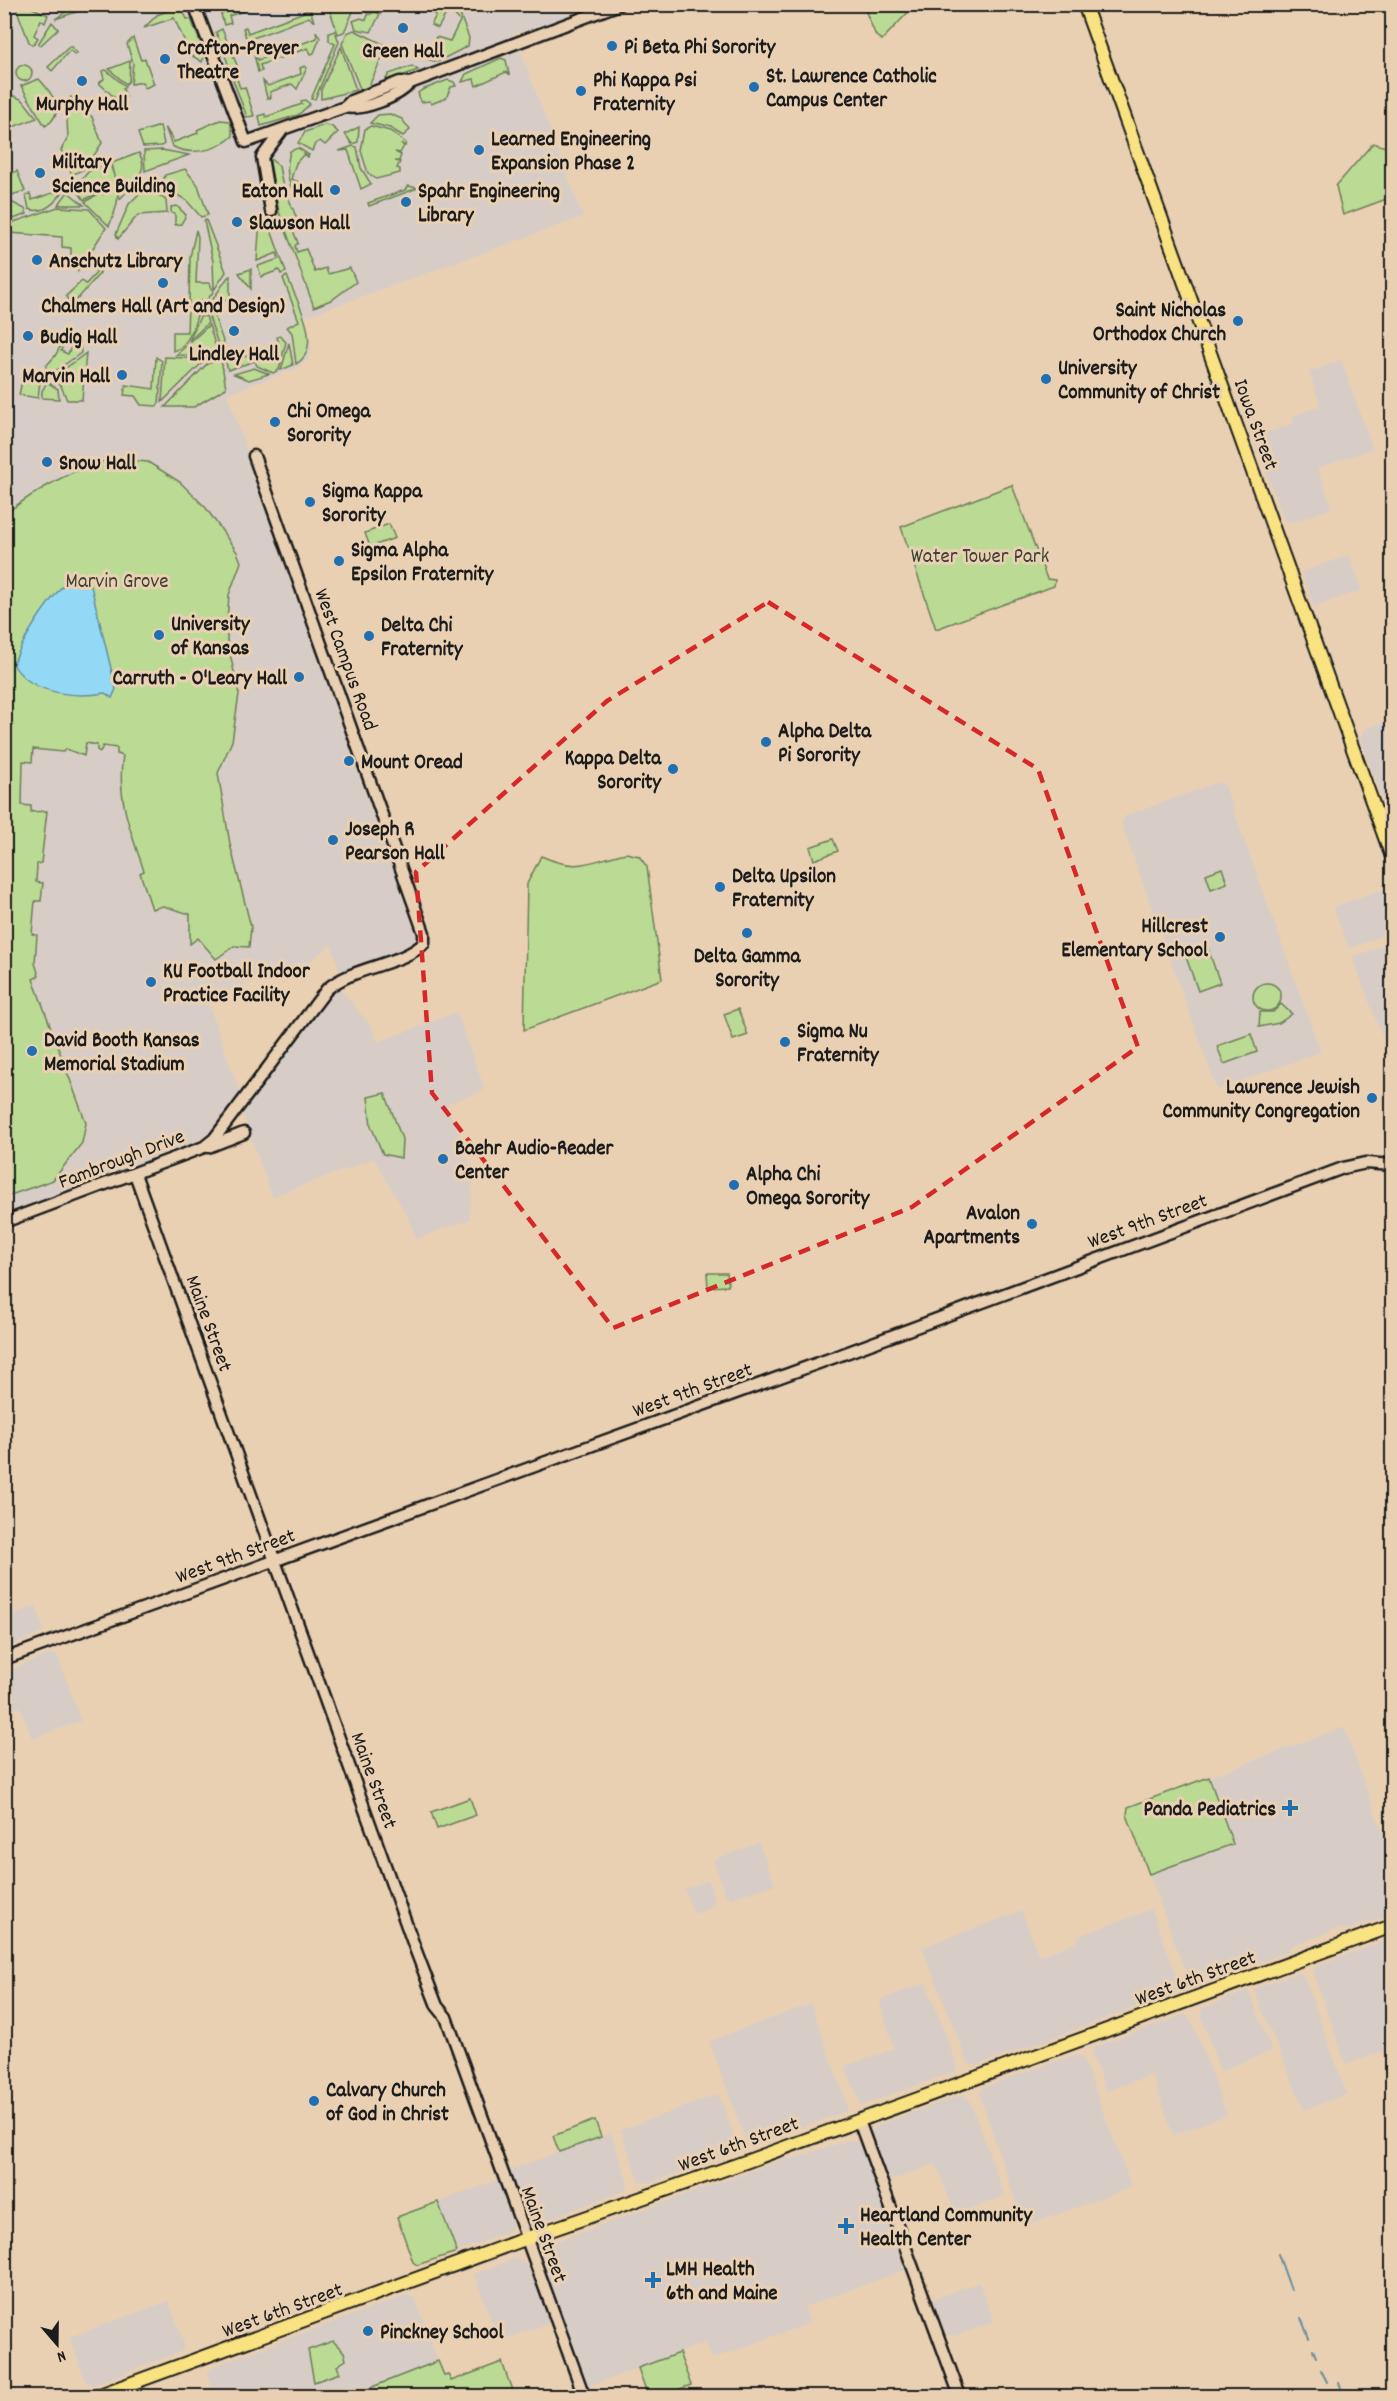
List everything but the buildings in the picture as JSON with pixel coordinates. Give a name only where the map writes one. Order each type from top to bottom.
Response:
[{"type":"highway","name":"Iowa Street","points":[[1084,4],[1392,857]]},
{"type":"highway","name":"West 6th Street","points":[[97,2397],[525,2239],[859,2121],[1392,1926]]},
{"type":"street","points":[[194,4],[246,142],[345,107],[351,101],[400,82],[410,83],[620,4]]},
{"type":"street","points":[[271,211],[262,157],[283,129]]},
{"type":"street","name":"West Campus Road","points":[[254,456],[424,933],[424,943]]},
{"type":"street","name":"Fambrough Drive","points":[[4,1222],[198,1150],[214,1139],[318,999],[332,985],[346,976],[409,953],[424,943]]},
{"type":"street","points":[[198,1150],[244,1133]]},
{"type":"street","name":"West 9th Street","points":[[4,1659],[1343,1168],[1366,1162],[1392,1165]]},
{"type":"street","name":"Maine Street","points":[[135,1174],[412,1940],[437,2006],[446,2017],[584,2397]]},
{"type":"street","points":[[859,2121],[960,2397]]},
{"type":"highlighted area","points":[[768,602],[1038,769],[1138,1047],[912,1207],[613,1328],[432,1093],[416,872],[607,701]]},
{"type":"shaded area","name":"University of Kansas","points":[[5,5],[593,5],[572,12],[558,22],[514,34],[583,217],[305,317],[312,348],[307,361],[295,369],[227,394],[417,927],[417,938],[406,949],[341,974],[331,945],[310,961],[207,999],[240,1093],[209,1137],[201,1144],[5,1217]]},
{"type":"shaded area","points":[[1341,360],[1373,449],[1318,468],[1332,508],[1293,522],[1285,521],[1252,438],[1294,423],[1292,416],[1320,406],[1309,372]]},
{"type":"shaded area","points":[[1349,555],[1362,590],[1314,607],[1301,572]]},
{"type":"shaded area","points":[[1392,719],[1392,826],[1360,738],[1365,729]]},
{"type":"shaded area","name":"Hillcrest Elementary School","points":[[1218,782],[1225,786],[1321,1052],[1217,1090],[1121,823],[1125,816]]},
{"type":"shaded area","points":[[1392,886],[1392,932],[1349,949],[1333,907]]},
{"type":"shaded area","points":[[1392,942],[1392,1071],[1385,1050],[1387,1049],[1352,957]]},
{"type":"shaded area","points":[[339,987],[372,1027],[378,1042],[457,1012],[485,1090],[447,1104],[474,1174],[469,1220],[416,1239],[407,1216],[374,1159],[272,1197],[243,1115],[243,1107],[326,996]]},
{"type":"shaded area","points":[[36,1606],[43,1627],[42,1633],[5,1648],[5,1617]]},
{"type":"shaded area","points":[[55,1654],[59,1659],[81,1721],[32,1739],[20,1707],[5,1712],[5,1671]]},
{"type":"shaded area","points":[[1344,1727],[1392,1858],[1392,1914],[1352,1929],[1338,1929],[1291,1946],[1286,1953],[1193,1985],[1187,1976],[1149,1874],[1233,1843],[1209,1777]]},
{"type":"shaded area","points":[[759,1843],[775,1885],[730,1898],[725,1894],[713,1860]]},
{"type":"shaded area","points":[[709,1880],[715,1903],[711,1908],[694,1914],[684,1889]]},
{"type":"shaded area","points":[[1152,1909],[1178,1980],[1180,1987],[1177,1992],[976,2066],[968,2064],[922,1947],[1022,1911],[1039,1956],[1077,1942],[1078,1936]]},
{"type":"shaded area","points":[[1392,1938],[1392,2048],[1346,2065],[1312,1970],[1317,1965]]},
{"type":"shaded area","points":[[1296,1973],[1301,1974],[1305,1979],[1347,2094],[1304,2110],[1253,1989]]},
{"type":"shaded area","points":[[926,1983],[957,2065],[956,2071],[861,2106],[845,2066],[894,2049],[879,2000]]},
{"type":"shaded area","points":[[1249,1990],[1272,2051],[1220,2071],[1201,2016],[1201,2009]]},
{"type":"shaded area","points":[[811,2004],[847,2104],[847,2111],[751,2146],[746,2142],[709,2041]]},
{"type":"shaded area","points":[[1186,2014],[1192,2021],[1227,2115],[1173,2135],[1152,2075],[1106,2091],[1091,2052],[1096,2046]]},
{"type":"shaded area","points":[[1073,2055],[1081,2056],[1084,2061],[1132,2187],[1024,2227],[979,2093],[984,2087]]},
{"type":"shaded area","points":[[719,2094],[737,2143],[735,2153],[650,2183],[640,2182],[620,2130]]},
{"type":"shaded area","points":[[961,2095],[970,2100],[1005,2196],[955,2215],[936,2164],[887,2182],[870,2134],[875,2126]]},
{"type":"shaded area","points":[[611,2133],[628,2182],[625,2191],[535,2224],[528,2223],[507,2171]]},
{"type":"shaded area","points":[[851,2139],[862,2145],[908,2269],[804,2307],[810,2323],[712,2359],[705,2343],[587,2387],[539,2257],[542,2246],[787,2158],[792,2159]]},
{"type":"shaded area","points":[[498,2180],[512,2220],[512,2230],[457,2252],[438,2202]]},
{"type":"shaded area","points":[[516,2258],[529,2266],[552,2322],[499,2342],[474,2274]]},
{"type":"shaded area","points":[[979,2282],[994,2322],[954,2336],[944,2334],[931,2300]]},
{"type":"shaded area","name":"Pinckney School","points":[[407,2295],[415,2298],[438,2361],[372,2387],[357,2396],[215,2396],[207,2374],[213,2366]]},
{"type":"shaded area","points":[[169,2301],[184,2344],[183,2351],[93,2385],[86,2383],[69,2337]]},
{"type":"green space","points":[[863,4],[915,5],[882,40],[876,36]]},
{"type":"green space","points":[[15,5],[26,5],[48,15],[45,23],[41,20],[34,35],[38,38],[33,45],[29,42]]},
{"type":"green space","points":[[76,5],[85,5],[79,11],[55,19]]},
{"type":"green space","points":[[243,5],[260,5],[229,16],[231,23],[224,25],[221,14]]},
{"type":"green space","points":[[306,5],[309,5],[314,22],[309,17],[250,39],[251,45],[248,44],[243,28],[246,27],[248,33],[307,11]]},
{"type":"green space","points":[[328,5],[356,5],[344,32],[338,34]]},
{"type":"green space","points":[[360,5],[384,5],[380,12],[375,10],[367,13]]},
{"type":"green space","points":[[436,5],[451,5],[438,28],[431,25],[436,15],[432,13]]},
{"type":"green space","points":[[172,9],[183,11],[187,19],[191,19],[205,55],[202,62],[191,55],[174,18],[144,28],[157,15]]},
{"type":"green space","points":[[375,12],[380,14],[371,32],[356,29],[353,21],[361,18],[366,20],[368,15]]},
{"type":"green space","points":[[459,12],[469,38],[468,46],[437,62],[427,59],[436,37],[450,41],[460,21],[454,14]]},
{"type":"green space","points":[[52,22],[58,29],[41,45],[38,44]]},
{"type":"green space","points":[[222,29],[239,70],[232,74],[216,32]]},
{"type":"green space","points":[[354,30],[385,45],[384,53],[369,86],[361,91],[342,44],[347,33]]},
{"type":"green space","points":[[316,31],[320,38],[314,53],[311,54],[308,48],[260,65],[262,71],[258,72],[254,54],[258,60],[317,38]]},
{"type":"green space","points":[[335,31],[339,42],[315,99],[311,99],[335,44],[329,41],[329,33]]},
{"type":"green space","points":[[133,38],[141,60],[145,59],[154,84],[145,88],[142,82],[131,84],[133,63],[127,44]]},
{"type":"green space","points":[[70,46],[77,53],[75,55],[70,50],[52,71],[48,67]]},
{"type":"green space","points":[[341,47],[356,90],[321,99],[321,90]]},
{"type":"green space","points":[[501,58],[506,60],[509,74],[506,72],[476,86],[474,79],[462,82],[466,74]]},
{"type":"green space","points":[[130,61],[129,81],[126,84],[109,69]]},
{"type":"green space","points":[[24,65],[30,67],[32,73],[30,79],[24,81],[18,79],[16,73],[18,67]]},
{"type":"green space","points":[[305,66],[307,68],[297,89],[292,84],[270,92],[271,98],[267,98],[263,81],[268,86],[301,74],[300,68]]},
{"type":"green space","points":[[412,66],[418,70],[384,82],[389,74]]},
{"type":"green space","points":[[106,70],[125,86],[123,89],[126,97],[115,98],[99,83],[104,79],[102,71]]},
{"type":"green space","points":[[39,79],[52,96],[56,108],[52,120],[45,126],[21,86]]},
{"type":"green space","points":[[237,79],[240,88],[245,87],[254,116],[247,117],[233,80]]},
{"type":"green space","points":[[448,80],[454,82],[456,86],[451,87],[446,98],[431,104],[430,101],[421,102],[418,93]]},
{"type":"green space","points":[[5,92],[23,100],[37,118],[5,130]]},
{"type":"green space","points":[[71,97],[92,117],[102,143],[86,168],[72,175],[61,150],[68,138],[66,102]]},
{"type":"green space","points":[[305,100],[310,104],[298,115],[261,126],[259,116],[265,114],[266,117],[302,104],[301,101]]},
{"type":"green space","points":[[390,114],[402,119],[410,130],[403,136],[390,128],[370,123],[378,115]]},
{"type":"green space","points":[[220,120],[230,121],[233,136],[220,145],[204,150],[187,151],[172,146],[165,127],[174,142],[198,133],[197,130]]},
{"type":"green space","points":[[324,125],[331,126],[338,132],[325,145],[320,141],[315,144],[312,151],[298,143],[305,132]]},
{"type":"green space","points":[[160,126],[164,144],[143,147],[138,133]]},
{"type":"green space","points":[[371,126],[390,131],[406,143],[405,146],[401,143],[404,146],[400,153],[395,152],[401,155],[399,161],[395,161],[400,162],[397,168],[400,169],[400,173],[376,179],[368,173],[361,151],[365,129]]},
{"type":"green space","points":[[359,127],[358,142],[352,144],[345,134]]},
{"type":"green space","points":[[1373,143],[1392,149],[1392,197],[1343,215],[1336,186]]},
{"type":"green space","points":[[353,146],[357,147],[361,168],[371,184],[361,189],[348,150],[339,151]]},
{"type":"green space","points":[[298,148],[309,155],[308,157],[304,154],[296,163],[291,179],[306,185],[294,182],[291,187],[288,173],[289,156],[290,151]]},
{"type":"green space","points":[[162,150],[189,155],[145,171],[144,151]]},
{"type":"green space","points":[[139,153],[143,166],[141,172],[120,199],[112,163]]},
{"type":"green space","points":[[269,158],[279,166],[282,182],[299,224],[292,228],[298,243],[295,246],[297,252],[306,249],[315,272],[326,268],[328,274],[350,268],[356,282],[333,299],[314,307],[279,212]]},
{"type":"green space","points":[[110,164],[118,195],[116,209],[109,226],[85,202],[101,192],[104,195],[102,190],[84,200],[75,187],[89,171]]},
{"type":"green space","points":[[185,169],[198,185],[208,215],[201,217],[187,201],[162,185],[165,175]]},
{"type":"green space","points":[[17,171],[25,191],[5,197],[5,176]]},
{"type":"green space","points":[[64,183],[64,190],[45,209],[29,209],[26,195],[30,194],[32,200],[61,190],[59,184]]},
{"type":"green space","points":[[408,186],[418,188],[369,206],[368,203],[405,190]]},
{"type":"green space","points":[[144,189],[166,200],[167,213],[138,215],[118,239],[116,234],[129,204]]},
{"type":"green space","points":[[68,192],[84,205],[58,205]]},
{"type":"green space","points":[[11,202],[25,209],[27,214],[5,222],[5,209]]},
{"type":"green space","points":[[177,206],[186,215],[181,224],[175,225],[175,214],[171,213],[171,207]]},
{"type":"green space","points":[[58,207],[89,209],[106,228],[78,271],[79,256],[71,256],[71,248],[62,247],[62,237],[10,233],[11,223]]},
{"type":"green space","points":[[260,218],[267,219],[286,272],[281,274],[279,270],[261,277],[258,266],[279,259],[277,253],[257,261]]},
{"type":"green space","points":[[206,220],[226,272],[214,290],[213,261],[204,221]]},
{"type":"green space","points":[[196,230],[198,237],[196,283],[210,283],[213,292],[205,303],[202,300],[199,305],[189,304],[190,257]]},
{"type":"green space","points":[[94,265],[100,267],[100,273],[69,309],[66,308],[70,304],[66,296],[82,281],[86,284],[96,273]]},
{"type":"green space","points":[[251,269],[251,289],[239,273]]},
{"type":"green space","points":[[230,276],[230,299],[208,306],[228,277]]},
{"type":"green space","points":[[287,276],[306,323],[308,335],[308,346],[304,356],[296,364],[292,333],[287,327],[299,321],[283,278]]},
{"type":"green space","points":[[188,306],[199,307],[194,326],[184,344],[173,351],[173,332],[187,332]]},
{"type":"green space","points":[[213,312],[225,347],[223,348],[219,347],[208,314]]},
{"type":"green space","points":[[206,316],[208,323],[189,341],[200,317]]},
{"type":"green space","points":[[209,325],[217,351],[204,356],[176,355]]},
{"type":"green space","points":[[280,336],[286,342],[279,370],[273,373],[257,366],[255,361],[228,370],[225,359],[229,358],[231,361],[279,344],[277,337]]},
{"type":"green space","points":[[78,341],[81,353],[47,377],[46,366],[61,345],[63,345],[61,351],[68,354],[73,343]]},
{"type":"green space","points":[[289,343],[293,365],[281,370]]},
{"type":"green space","points":[[86,353],[82,400],[67,400],[61,386],[51,379]]},
{"type":"green space","points":[[156,357],[162,361],[159,403],[157,406],[141,405],[135,396],[124,395],[126,385],[154,389]]},
{"type":"green space","points":[[165,357],[206,359],[162,402]]},
{"type":"green space","points":[[221,359],[226,388],[194,407],[165,407],[207,364]]},
{"type":"green space","points":[[254,368],[269,374],[249,380],[234,374]]},
{"type":"green space","points":[[22,381],[40,381],[38,398],[19,395]]},
{"type":"green space","points":[[47,382],[58,389],[59,399],[42,398],[42,391]]},
{"type":"green space","name":"Marvin Grove","points":[[114,459],[148,462],[180,482],[206,508],[237,552],[241,562],[229,595],[227,622],[227,640],[239,694],[232,741],[218,773],[230,844],[251,927],[249,947],[234,946],[216,959],[198,938],[190,944],[190,914],[163,906],[152,909],[140,873],[144,871],[126,814],[121,771],[123,756],[117,754],[117,748],[103,746],[100,752],[97,750],[97,745],[86,743],[84,756],[66,749],[63,752],[33,749],[32,762],[23,761],[22,805],[31,806],[31,812],[47,811],[41,863],[37,864],[36,882],[43,883],[41,901],[35,901],[32,934],[37,935],[35,963],[39,976],[33,979],[86,1123],[82,1143],[53,1180],[5,1197],[5,514],[71,473]]},
{"type":"green space","name":"Water Tower Park","points":[[1012,485],[1047,579],[1055,580],[1054,586],[936,629],[901,527]]},
{"type":"green space","points":[[389,524],[395,538],[370,547],[365,533]]},
{"type":"green space","points":[[833,839],[838,851],[814,860],[810,847]]},
{"type":"green space","points":[[626,853],[639,856],[647,867],[662,979],[524,1030],[527,884],[541,856],[575,865]]},
{"type":"green space","points":[[1222,868],[1227,883],[1211,889],[1206,874]]},
{"type":"green space","points":[[1207,946],[1220,983],[1198,991],[1185,954]]},
{"type":"green space","points":[[1267,983],[1277,987],[1281,997],[1277,1007],[1267,1011],[1257,1007],[1253,997],[1257,987]]},
{"type":"green space","points":[[1281,1004],[1292,1014],[1279,1023],[1259,1027],[1260,1012],[1273,1012]]},
{"type":"green space","points":[[738,1009],[748,1035],[733,1040],[724,1014]]},
{"type":"green space","points":[[1251,1034],[1257,1052],[1224,1064],[1217,1046]]},
{"type":"green space","points":[[385,1093],[402,1139],[401,1158],[383,1154],[371,1126],[368,1097]]},
{"type":"green space","points":[[707,1273],[727,1273],[728,1286],[708,1287]]},
{"type":"green space","points":[[1209,1777],[1233,1844],[1149,1874],[1127,1815],[1128,1807]]},
{"type":"green space","points":[[470,1798],[476,1815],[437,1829],[431,1812]]},
{"type":"green space","points":[[595,2120],[601,2137],[559,2152],[553,2136]]},
{"type":"green space","points":[[438,2202],[457,2252],[417,2265],[413,2262],[397,2217]]},
{"type":"green space","points":[[333,2341],[344,2352],[346,2360],[337,2366],[340,2373],[314,2382],[308,2350]]},
{"type":"green space","points":[[679,2353],[691,2385],[661,2396],[648,2396],[638,2368]]},
{"type":"green space","points":[[438,2361],[444,2375],[448,2374],[451,2381],[502,2362],[514,2396],[357,2396],[372,2387]]},
{"type":"water","points":[[80,580],[91,586],[116,689],[112,698],[105,693],[67,694],[41,688],[30,682],[13,664],[30,631],[51,600],[67,581]]},
{"type":"waterway","points":[[1278,2254],[1291,2290]]},
{"type":"waterway","points":[[1301,2318],[1309,2338]]},
{"type":"waterway","points":[[1313,2350],[1316,2357]]},
{"type":"waterway","points":[[1321,2370],[1327,2382]]},
{"type":"waterway","points":[[1339,2383],[1344,2396]]},
{"type":"place","name":"Green Hall","points":[[403,28]]},
{"type":"place","name":"Pi Beta Phi Sorority","points":[[612,46]]},
{"type":"place","name":"Crafton-Preyer Theatre","points":[[165,59]]},
{"type":"place","name":"Murphy Hall","points":[[82,81]]},
{"type":"place","name":"St. Lawrence Catholic Campus Center","points":[[754,87]]},
{"type":"place","name":"Phi Kappa Psi Fraternity","points":[[581,91]]},
{"type":"place","name":"Learned Engineering Expansion Phase 2","points":[[479,150]]},
{"type":"place","name":"Military Science Building","points":[[40,173]]},
{"type":"place","name":"Eaton Hall","points":[[335,190]]},
{"type":"place","name":"Spahr Engineering Library","points":[[406,202]]},
{"type":"place","name":"Slawson Hall","points":[[237,222]]},
{"type":"place","name":"Anschutz Library","points":[[37,260]]},
{"type":"place","name":"Chalmers Hall (Art and Design)","points":[[163,283]]},
{"type":"place","name":"Saint Nicholas Orthodox Church","points":[[1238,321]]},
{"type":"place","name":"Lindley Hall","points":[[234,331]]},
{"type":"place","name":"Budig Hall","points":[[28,336]]},
{"type":"place","name":"Marvin Hall","points":[[122,375]]},
{"type":"place","name":"University Community of Christ","points":[[1046,379]]},
{"type":"place","name":"Chi Omega Sorority","points":[[275,422]]},
{"type":"place","name":"Snow Hall","points":[[47,462]]},
{"type":"place","name":"Sigma Kappa Sorority","points":[[310,502]]},
{"type":"place","name":"Sigma Alpha Epsilon Fraternity","points":[[339,561]]},
{"type":"place","name":"University of Kansas","points":[[159,635]]},
{"type":"place","name":"Delta Chi Fraternity","points":[[369,636]]},
{"type":"place","name":"Carruth - O'Leary Hall","points":[[299,677]]},
{"type":"place","name":"Alpha Delta Pi Sorority","points":[[766,742]]},
{"type":"place","name":"Mount Oread","points":[[349,761]]},
{"type":"place","name":"Kappa Delta Sorority","points":[[673,769]]},
{"type":"place","name":"Joseph R Pearson Hall","points":[[333,840]]},
{"type":"place","name":"Delta Upsilon Fraternity","points":[[720,887]]},
{"type":"place","name":"Delta Gamma Sorority","points":[[747,933]]},
{"type":"place","name":"Hillcrest Elementary School","points":[[1220,937]]},
{"type":"place","name":"KU Football Indoor Practice Facility","points":[[151,982]]},
{"type":"place","name":"Sigma Nu Fraternity","points":[[785,1042]]},
{"type":"place","name":"David Booth Kansas Memorial Stadium","points":[[32,1051]]},
{"type":"place","name":"Lawrence Jewish Community Congregation","points":[[1372,1098]]},
{"type":"place","name":"Baehr Audio-Reader Center","points":[[443,1159]]},
{"type":"place","name":"Alpha Chi Omega Sorority","points":[[734,1185]]},
{"type":"place","name":"Avalon Apartments","points":[[1032,1224]]},
{"type":"place","name":"Panda Pediatrics","points":[[1290,1808]]},
{"type":"place","name":"Calvary Church of God in Christ","points":[[314,2101]]},
{"type":"place","name":"Heartland Community Health Center","points":[[846,2226]]},
{"type":"place","name":"LMH Health 6th and Maine","points":[[653,2280]]},
{"type":"place","name":"Pinckney School","points":[[368,2331]]}]
